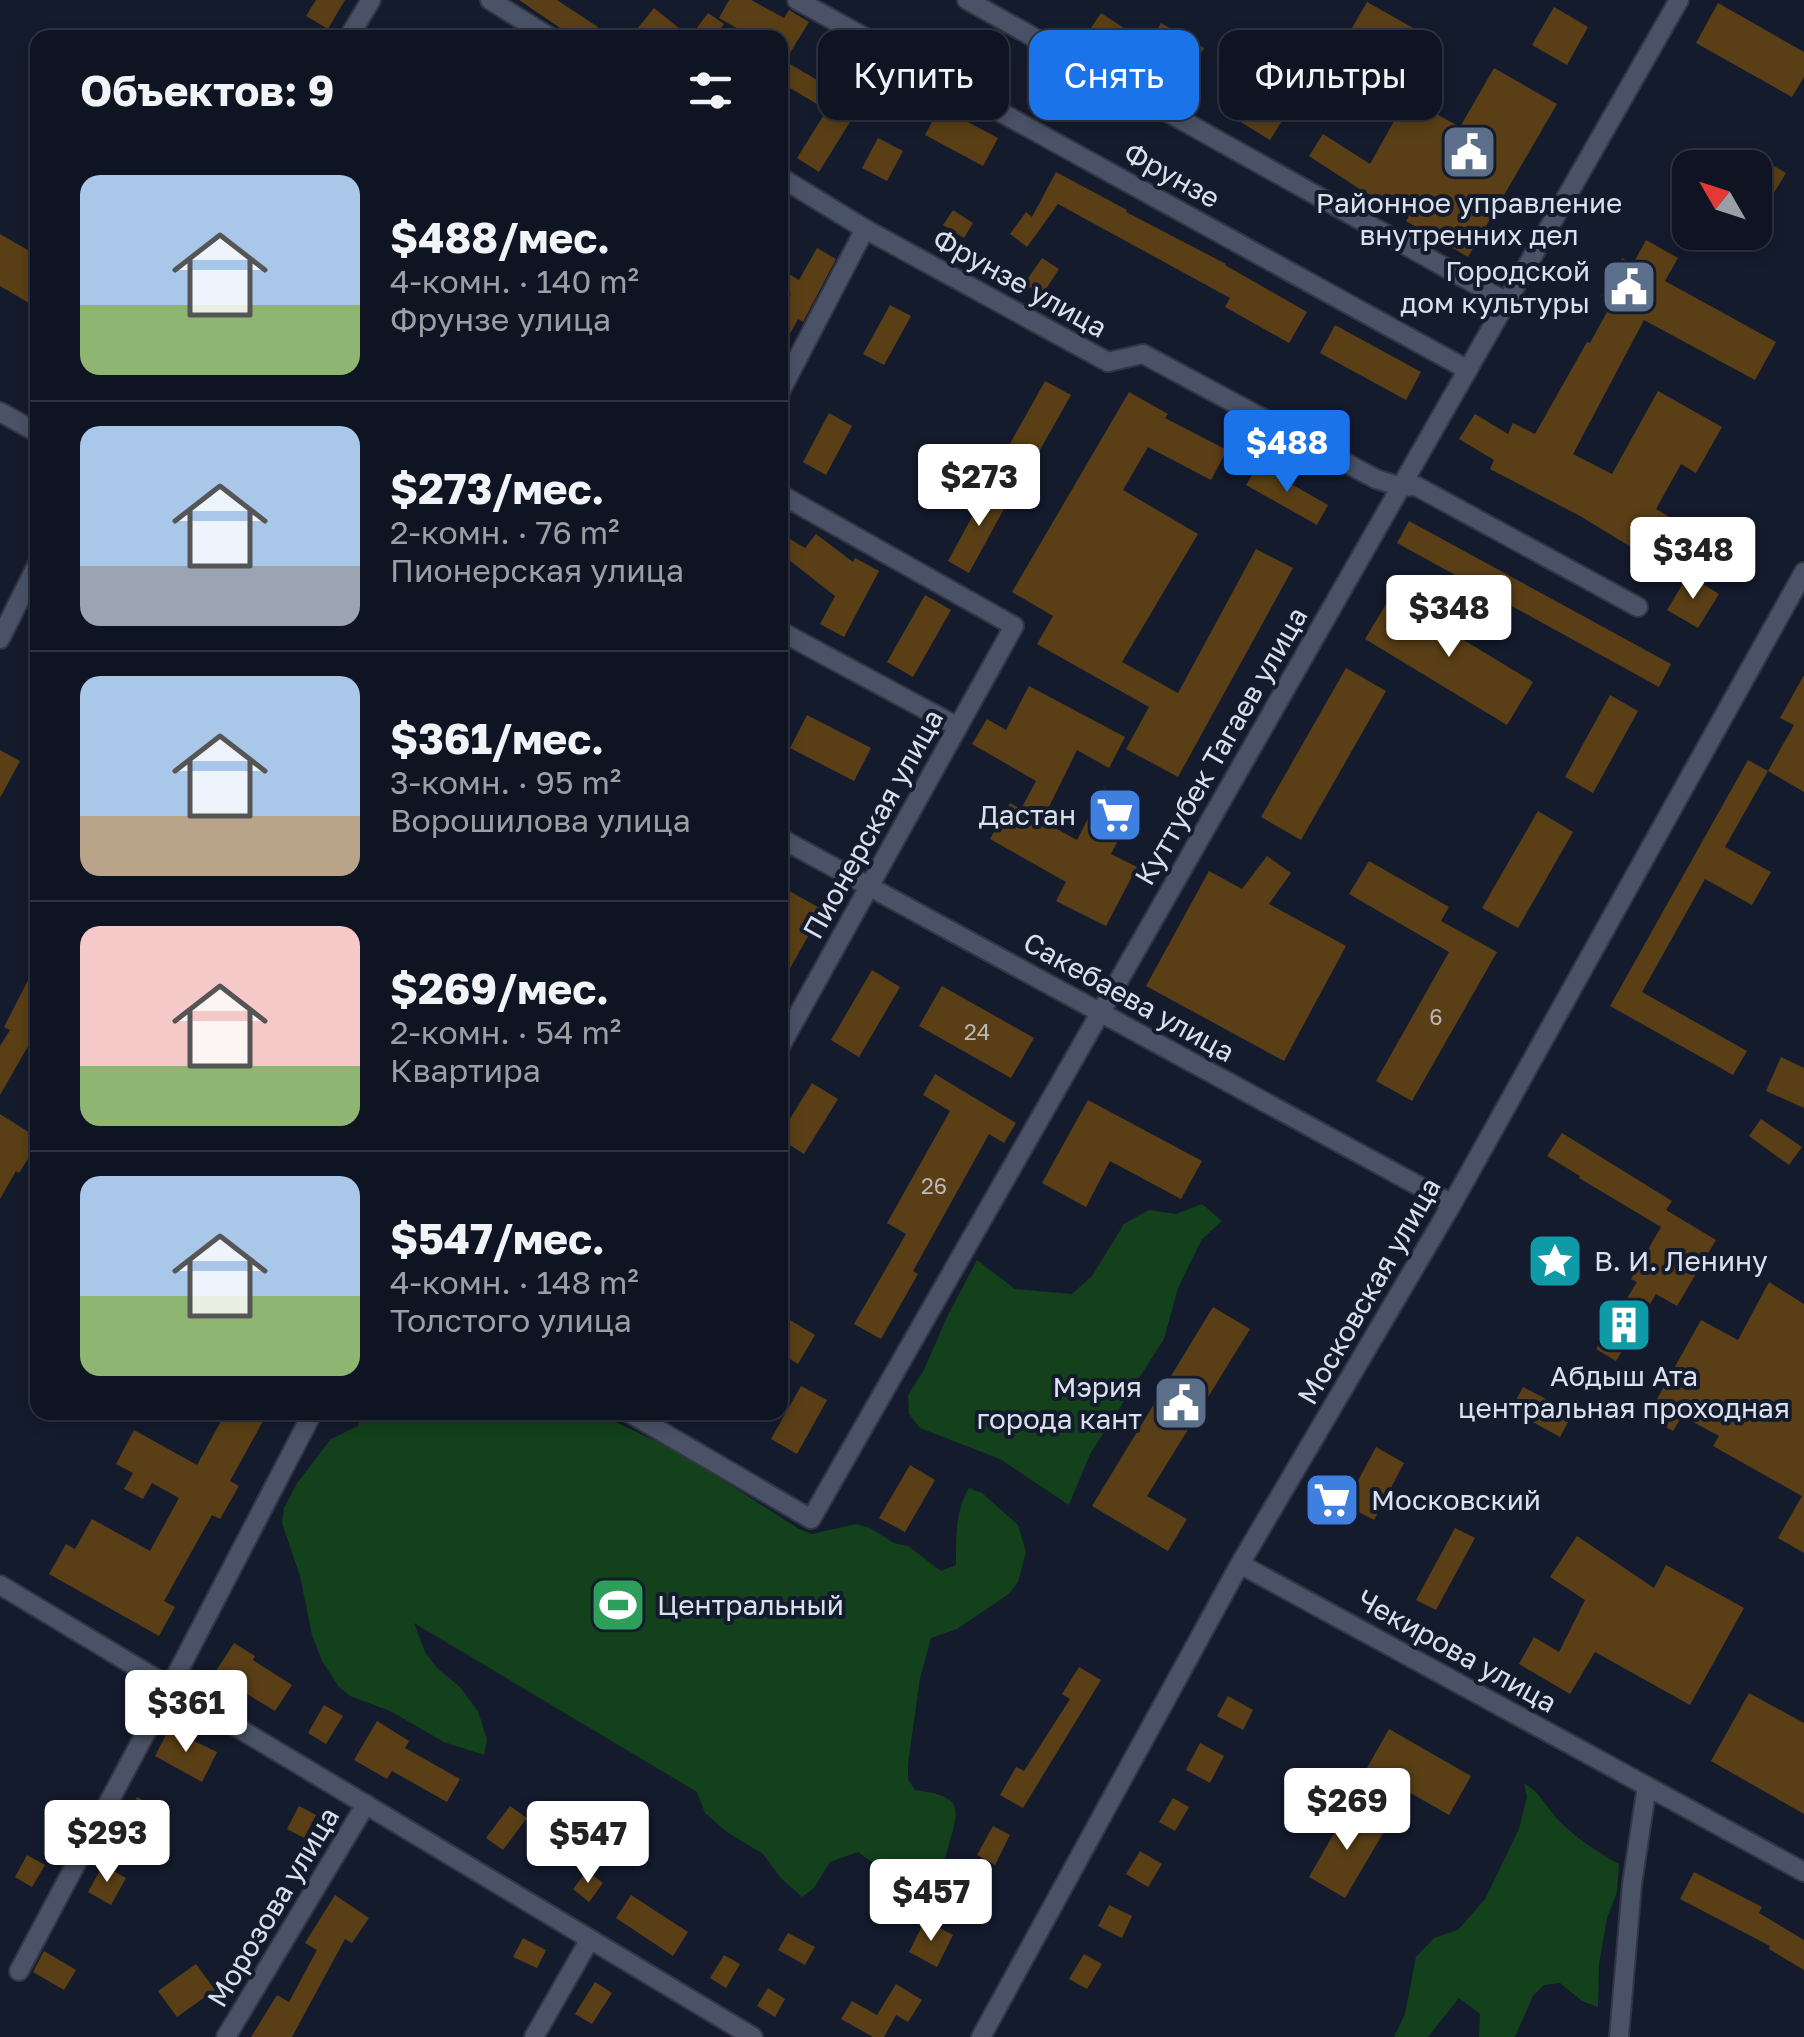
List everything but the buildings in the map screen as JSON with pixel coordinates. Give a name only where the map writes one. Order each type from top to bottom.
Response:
[{"type":"street","points":[[353,30],[370,0]]},
{"type":"street","points":[[490,0],[539,30]]},
{"type":"street","name":"Фрунзе","points":[[797,0],[1468,370]]},
{"type":"street","name":"Фрунзе","points":[[968,0],[1506,302]]},
{"type":"street","name":"Куттубек Тагаев улица","points":[[642,1420],[812,1519],[1679,0]]},
{"type":"street","name":"Фрунзе улица","points":[[788,182],[865,229],[1108,362],[1143,354],[1376,480],[1401,487],[1416,486],[1638,606]]},
{"type":"street","points":[[788,377],[865,229]]},
{"type":"street","points":[[0,412],[30,429]]},
{"type":"street","name":"Пионерская улица","points":[[788,499],[1014,626],[788,1033]]},
{"type":"street","name":"Московская улица","points":[[980,2037],[1240,1564],[1452,1204],[1804,572]]},
{"type":"street","points":[[0,639],[30,580]]},
{"type":"street","points":[[788,636],[958,727]]},
{"type":"street","name":"Сакебаева улица","points":[[788,842],[1452,1204]]},
{"type":"street","points":[[18,1971],[309,1420]]},
{"type":"street","name":"Чекирова улица","points":[[1240,1564],[1804,1872]]},
{"type":"street","points":[[0,1584],[744,2035]]},
{"type":"street","points":[[1619,2037],[1632,1884],[1647,1786]]},
{"type":"street","name":"Морозова улица","points":[[226,2037],[366,1804]]},
{"type":"street","points":[[534,2037],[590,1939]]},
{"type":"green space","points":[[1202,1204],[1222,1221],[1202,1239],[1178,1288],[1164,1339],[1090,1454],[1069,1505],[1000,1459],[920,1428],[909,1414],[908,1395],[977,1260],[1015,1289],[1072,1294],[1092,1276],[1124,1224],[1149,1210],[1176,1214]]},
{"type":"green space","points":[[359,1420],[611,1420],[679,1452],[799,1529],[812,1534],[856,1524],[870,1528],[894,1543],[908,1546],[941,1571],[956,1565],[956,1535],[964,1497],[969,1488],[982,1493],[1018,1525],[1026,1552],[1018,1582],[1010,1593],[957,1629],[931,1638],[920,1678],[908,1779],[915,1790],[952,1802],[956,1817],[937,1901],[924,1900],[858,1852],[830,1862],[814,1888],[802,1897],[763,1854],[705,1813],[697,1792],[414,1623],[425,1652],[478,1711],[487,1740],[484,1755],[444,1742],[339,1687],[322,1661],[312,1635],[300,1576],[282,1523],[284,1508],[297,1483],[331,1439],[358,1426]]},
{"type":"green space","points":[[1524,1783],[1572,1833],[1619,1864],[1617,1892],[1607,1918],[1599,1964],[1598,2007],[1582,2001],[1560,1983],[1544,1985],[1533,1996],[1515,2037],[1479,2037],[1480,2014],[1459,1998],[1428,2037],[1394,2037],[1405,2014],[1416,1957],[1434,1938],[1458,1930],[1485,1899],[1519,1829],[1527,1797]]},
{"type":"place","name":"Районное управление внутренних дел","points":[[1469,152]]},
{"type":"place","name":"Городской дом культуры","points":[[1629,287]]},
{"type":"place","name":"Дастан","points":[[1115,815]]},
{"type":"place","name":"В. И. Ленину","points":[[1555,1261]]},
{"type":"place","name":"Абдыш Ата центральная проходная","points":[[1624,1325]]},
{"type":"place","name":"Мэрия города кант","points":[[1181,1403]]},
{"type":"place","name":"Московский","points":[[1332,1500]]},
{"type":"place","name":"Центральный","points":[[618,1605]]}]
